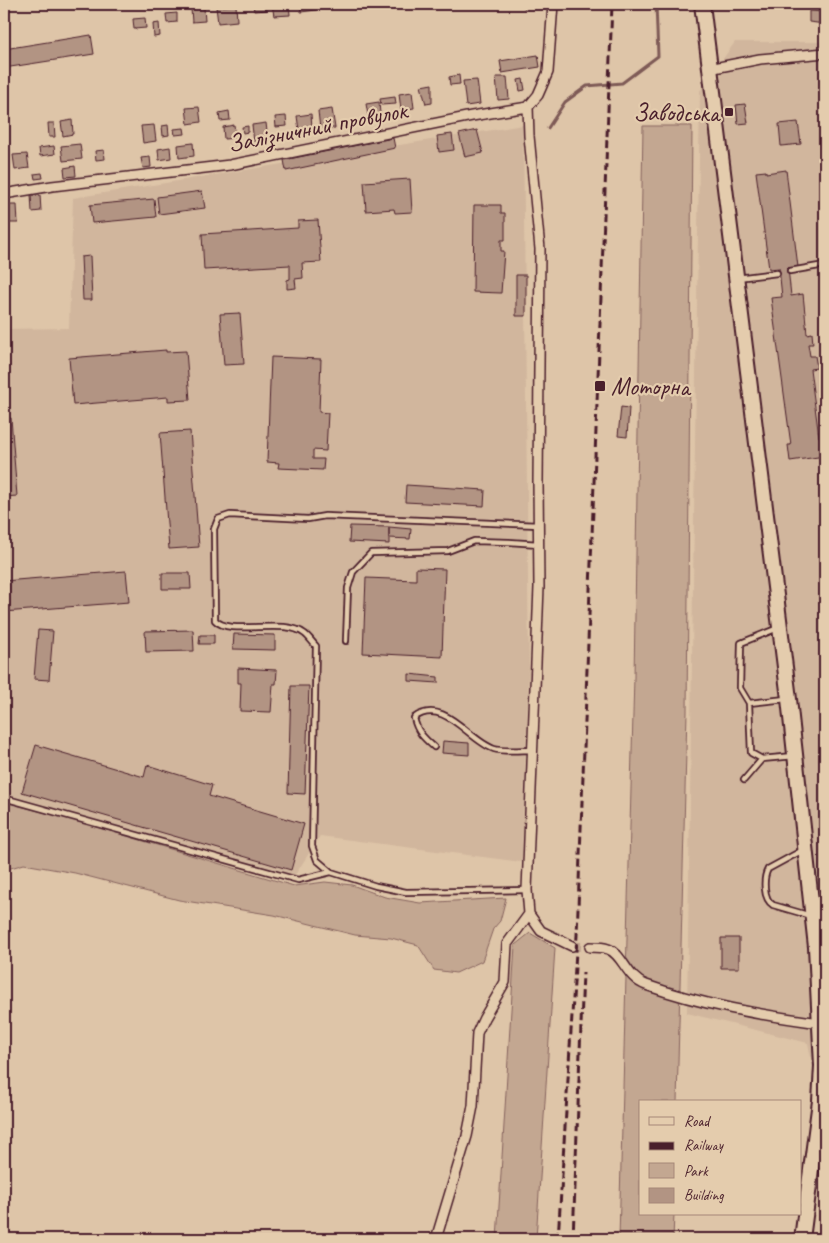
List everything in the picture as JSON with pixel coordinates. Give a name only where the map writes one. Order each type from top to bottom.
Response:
[{"type":"main road","points":[[702,4],[789,699],[813,916],[820,1023],[822,1101],[802,1239]]},
{"type":"street","points":[[553,4],[548,72],[538,95],[528,107],[540,249],[539,587],[528,890],[529,914],[541,931],[572,946]]},
{"type":"street","points":[[709,69],[760,59],[825,54]]},
{"type":"street","name":"Залізничний провулок","points":[[4,194],[52,186],[230,165],[463,118],[528,107]]},
{"type":"street","points":[[436,1239],[467,1136],[473,1106],[476,1033],[505,982],[508,944],[529,914]]},
{"type":"street","points":[[590,947],[610,949],[630,974],[644,985],[691,999],[749,1012],[820,1023]]},
{"type":"lane","points":[[790,271],[825,265]]},
{"type":"lane","points":[[736,278],[777,272]]},
{"type":"lane","points":[[528,890],[406,892],[376,886],[331,872],[317,860],[312,846],[316,646],[304,633],[283,627],[224,626],[218,624],[215,620],[214,529],[218,519],[230,515],[308,518],[325,516],[539,525]]},
{"type":"lane","points":[[346,641],[348,588],[353,572],[371,553],[448,551],[474,541],[539,544]]},
{"type":"lane","points":[[779,627],[742,643],[740,688],[749,704],[751,753],[762,759],[794,756]]},
{"type":"lane","points":[[749,704],[789,699]]},
{"type":"lane","points":[[434,747],[416,728],[414,718],[421,713],[436,713],[456,721],[478,740],[495,750],[533,750]]},
{"type":"lane","points":[[744,780],[762,759]]},
{"type":"lane","points":[[4,798],[298,880],[331,872]]},
{"type":"lane","points":[[806,848],[768,869],[766,874],[766,898],[772,906],[813,916]]},
{"type":"shaded area","points":[[735,42],[825,42],[825,1127],[808,1043],[687,1013],[700,91]]},
{"type":"shaded area","points":[[523,125],[529,673],[522,862],[320,836],[295,875],[4,804],[4,329],[69,328],[73,198]]},
{"type":"green space","points":[[643,126],[692,126],[687,712],[677,1100],[639,1100],[639,1216],[674,1216],[673,1239],[619,1239],[634,677]]},
{"type":"green space","points":[[4,802],[70,819],[294,886],[325,882],[352,885],[385,897],[420,903],[506,898],[500,921],[493,929],[482,961],[456,973],[434,970],[418,945],[391,938],[355,935],[274,915],[179,900],[75,873],[24,864],[4,870]]},
{"type":"green space","points":[[530,933],[555,948],[536,1239],[497,1239],[515,945]]},
{"type":"building","points":[[253,4],[266,4],[267,10],[254,11]]},
{"type":"building","points":[[272,4],[289,4],[290,15],[274,16]]},
{"type":"building","points":[[300,4],[315,4],[316,10],[301,12]]},
{"type":"building","points":[[330,4],[346,4],[346,6],[331,8]]},
{"type":"building","points":[[464,4],[477,4],[477,6],[465,7]]},
{"type":"building","points":[[523,4],[541,4],[541,6],[524,8]]},
{"type":"building","points":[[236,5],[237,21],[218,23],[216,7]]},
{"type":"building","points":[[204,8],[205,21],[192,22],[191,9]]},
{"type":"building","points":[[809,11],[825,12],[825,24],[809,22]]},
{"type":"building","points":[[177,13],[177,22],[167,23],[166,14]]},
{"type":"building","points":[[145,18],[146,28],[134,29],[133,19]]},
{"type":"building","points":[[159,23],[160,36],[154,37],[153,24]]},
{"type":"building","points":[[91,35],[94,54],[4,68],[4,49]]},
{"type":"building","points":[[538,55],[540,67],[502,73],[500,61]]},
{"type":"building","points":[[459,75],[460,84],[450,85],[449,77]]},
{"type":"building","points":[[496,77],[507,77],[509,99],[498,100]]},
{"type":"building","points":[[523,79],[525,90],[520,91],[518,80]]},
{"type":"building","points":[[477,80],[480,104],[466,106],[463,81]]},
{"type":"building","points":[[432,84],[432,103],[426,104],[421,86]]},
{"type":"building","points":[[412,92],[414,108],[401,110],[399,94]]},
{"type":"building","points":[[395,97],[396,104],[381,105],[380,99]]},
{"type":"building","points":[[379,102],[380,114],[368,115],[366,104]]},
{"type":"building","points":[[745,104],[748,123],[738,124],[736,105]]},
{"type":"building","points":[[199,107],[201,122],[188,124],[186,108]]},
{"type":"building","points":[[332,109],[335,128],[320,129],[318,111]]},
{"type":"building","points":[[229,111],[230,120],[220,121],[219,113]]},
{"type":"building","points":[[311,114],[312,128],[299,130],[297,116]]},
{"type":"building","points":[[286,116],[287,126],[276,127],[275,117]]},
{"type":"building","points":[[72,120],[73,134],[63,136],[61,122]]},
{"type":"building","points":[[821,120],[825,120],[825,158]]},
{"type":"building","points":[[798,122],[801,144],[781,146],[779,124]]},
{"type":"building","points":[[48,123],[54,123],[55,137],[49,137]]},
{"type":"building","points":[[266,123],[268,140],[254,142],[252,125]]},
{"type":"building","points":[[154,125],[156,141],[143,143],[141,126]]},
{"type":"building","points":[[168,125],[169,135],[163,136],[162,126]]},
{"type":"building","points":[[234,125],[236,138],[224,139],[223,127]]},
{"type":"building","points":[[248,126],[248,132],[243,133],[242,127]]},
{"type":"building","points":[[184,128],[185,134],[175,135],[174,129]]},
{"type":"building","points":[[477,130],[483,153],[465,157],[459,134]]},
{"type":"building","points":[[452,134],[454,150],[439,152],[437,136]]},
{"type":"building","points":[[393,138],[395,148],[286,171],[284,160]]},
{"type":"building","points":[[193,143],[194,156],[179,158],[178,145]]},
{"type":"building","points":[[80,144],[82,159],[63,161],[61,146]]},
{"type":"building","points":[[54,146],[55,154],[40,156],[39,148]]},
{"type":"building","points":[[170,147],[171,158],[159,160],[158,149]]},
{"type":"building","points":[[104,150],[105,159],[96,160],[95,151]]},
{"type":"building","points":[[27,154],[29,168],[15,170],[13,155]]},
{"type":"building","points":[[150,157],[151,167],[143,168],[141,158]]},
{"type":"building","points":[[75,166],[76,176],[65,177],[64,168]]},
{"type":"building","points":[[786,170],[798,267],[788,268],[791,296],[803,294],[807,334],[812,333],[813,344],[808,344],[810,356],[815,356],[817,368],[810,369],[819,437],[824,437],[825,447],[825,456],[790,461],[788,445],[791,445],[771,298],[782,297],[779,268],[769,269],[756,172],[766,171],[766,173]]},
{"type":"building","points":[[42,173],[43,178],[35,179],[34,174]]},
{"type":"building","points":[[410,179],[412,212],[395,213],[394,209],[366,211],[364,182]]},
{"type":"building","points":[[202,191],[205,208],[159,214],[157,197]]},
{"type":"building","points":[[31,195],[40,195],[41,211],[32,212]]},
{"type":"building","points":[[154,199],[156,217],[92,223],[90,205]]},
{"type":"building","points":[[5,205],[17,205],[18,223],[6,223]]},
{"type":"building","points":[[474,205],[501,205],[501,213],[505,213],[505,240],[501,240],[501,251],[504,251],[501,293],[473,292]]},
{"type":"building","points":[[318,220],[321,262],[302,263],[303,278],[295,279],[296,288],[287,289],[287,280],[290,279],[290,265],[204,270],[202,234],[298,228],[298,221]]},
{"type":"building","points":[[90,256],[92,300],[83,300],[81,257]]},
{"type":"building","points":[[516,275],[526,275],[526,316],[516,316]]},
{"type":"building","points":[[240,313],[244,364],[224,365],[220,314]]},
{"type":"building","points":[[166,350],[166,352],[186,351],[190,400],[168,401],[168,397],[73,405],[69,358]]},
{"type":"building","points":[[271,357],[321,359],[319,412],[328,413],[326,451],[313,450],[313,459],[324,459],[323,470],[278,468],[279,463],[267,462]]},
{"type":"building","points":[[621,407],[629,408],[627,437],[618,436]]},
{"type":"building","points":[[11,418],[17,496],[4,497],[4,419]]},
{"type":"building","points":[[190,431],[199,547],[169,549],[160,433]]},
{"type":"building","points":[[406,485],[485,490],[484,506],[405,502]]},
{"type":"building","points":[[350,526],[389,527],[389,544],[349,542]]},
{"type":"building","points":[[389,527],[411,529],[410,539],[389,538]]},
{"type":"building","points":[[416,568],[445,569],[442,657],[363,653],[366,578],[416,580]]},
{"type":"building","points":[[126,571],[129,602],[4,612],[4,581]]},
{"type":"building","points":[[162,573],[190,573],[191,589],[162,589]]},
{"type":"building","points":[[38,630],[53,631],[49,680],[34,679]]},
{"type":"building","points":[[193,630],[194,651],[146,652],[145,631]]},
{"type":"building","points":[[234,634],[275,635],[275,650],[233,649]]},
{"type":"building","points":[[200,635],[214,635],[214,644],[199,644]]},
{"type":"building","points":[[238,668],[277,670],[276,684],[273,684],[271,712],[240,711],[241,683],[238,683]]},
{"type":"building","points":[[409,674],[438,677],[438,683],[409,681]]},
{"type":"building","points":[[291,686],[309,686],[305,794],[288,793]]},
{"type":"building","points":[[443,741],[469,743],[469,755],[442,753]]},
{"type":"building","points":[[36,745],[144,777],[147,765],[212,785],[209,796],[304,824],[291,870],[22,792]]},
{"type":"building","points":[[721,938],[739,938],[739,968],[721,968]]},
{"type":"waterway","points":[[548,128],[565,102],[587,86],[622,83],[658,56],[656,4]]},
{"type":"tunnel","points":[[572,946],[590,947]]},
{"type":"railway","points":[[558,1239],[577,935],[612,4]]},
{"type":"railway","points":[[573,1239],[583,972]]},
{"type":"place","name":"Заводська","points":[[729,112]]},
{"type":"place","name":"Моторна","points":[[600,386]]}]
